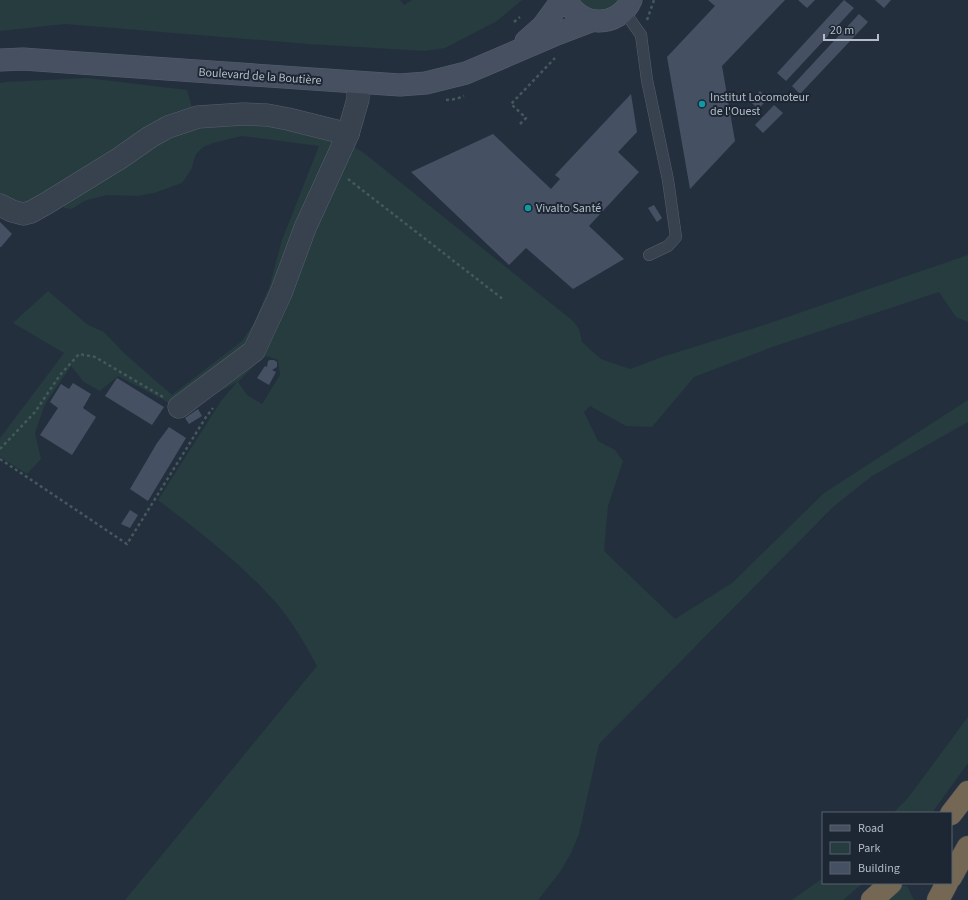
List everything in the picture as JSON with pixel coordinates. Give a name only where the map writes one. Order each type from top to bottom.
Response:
[{"type":"highway","points":[[952,813],[968,792]]},
{"type":"highway","points":[[952,875],[968,847]]},
{"type":"highway","points":[[872,900],[890,884]]},
{"type":"highway","points":[[938,900],[946,884]]},
{"type":"street","name":"Boulevard de la Boutière","points":[[514,52],[543,26],[562,0]]},
{"type":"street","points":[[567,0],[574,12],[591,21]]},
{"type":"street","name":"Boulevard de la Boutière","points":[[0,60],[23,59],[358,83],[400,85],[426,83],[466,73],[485,66],[514,52],[591,21],[609,20],[628,6]]},
{"type":"street","points":[[179,407],[254,351],[281,293],[306,228],[348,134],[358,99],[358,83]]},
{"type":"street","points":[[0,205],[12,212],[23,214],[31,212],[150,137],[168,127],[198,117],[243,114],[267,115],[288,118],[348,134]]},
{"type":"lane","points":[[628,6],[641,35],[647,80],[668,180],[676,237],[668,246],[649,255]]},
{"type":"path","points":[[514,22],[524,15]]},
{"type":"path","points":[[520,124],[526,118],[511,104],[558,54]]},
{"type":"path","points":[[333,167],[504,300]]},
{"type":"path","points":[[0,449],[35,412],[60,375],[79,354],[95,357],[179,407]]},
{"type":"path","points":[[0,459],[127,544],[206,417],[215,406]]},
{"type":"green space","points":[[0,0],[400,0],[404,5],[412,0],[522,0],[497,21],[445,48],[425,51],[308,44],[65,24],[0,31]]},
{"type":"green space","points":[[580,0],[618,0],[610,7],[599,10],[588,7]]},
{"type":"green space","points":[[87,78],[187,90],[193,111],[321,127],[364,153],[573,321],[579,329],[582,342],[601,359],[630,369],[968,255],[968,322],[956,317],[939,292],[775,346],[694,377],[652,427],[626,426],[590,406],[584,412],[598,441],[615,450],[623,461],[608,506],[604,551],[675,619],[732,583],[824,493],[968,400],[968,422],[872,476],[833,507],[599,744],[579,834],[571,853],[560,872],[538,900],[125,900],[317,666],[301,637],[275,601],[228,556],[158,500],[221,401],[237,382],[181,413],[164,400],[118,376],[100,391],[84,382],[71,366],[45,404],[35,433],[41,459],[27,474],[0,457],[0,438],[64,353],[13,323],[48,291],[88,325],[104,332],[124,353],[172,395],[242,341],[254,323],[270,285],[282,240],[319,146],[242,136],[203,147],[196,154],[191,170],[182,183],[154,193],[137,196],[107,195],[84,201],[72,209],[64,208],[63,199],[29,204],[0,197],[0,83]],"holes":[[[267,356],[278,360],[280,375],[262,404],[247,395],[238,382],[259,361]]]},
{"type":"green space","points":[[968,717],[968,763],[933,812],[894,812],[908,798]]},
{"type":"green space","points":[[822,879],[822,884],[862,884],[843,900],[792,900]]},
{"type":"green space","points":[[901,886],[907,886],[914,900],[886,900]]},
{"type":"building","name":"Institut Locomoteur de l'Ouest","points":[[708,0],[785,0],[722,66],[735,141],[690,189],[667,57],[715,6]]},
{"type":"building","points":[[798,0],[815,0],[807,8]]},
{"type":"building","points":[[844,0],[854,8],[786,81],[777,73]]},
{"type":"building","points":[[875,0],[891,0],[884,8]]},
{"type":"building","points":[[859,14],[868,22],[800,94],[792,86]]},
{"type":"building","points":[[760,91],[768,99],[758,109],[750,101]]},
{"type":"building","name":"Vivalto Santé","points":[[631,94],[637,132],[618,152],[639,172],[589,226],[624,259],[573,289],[526,248],[509,265],[411,172],[493,134],[551,189],[560,179],[555,175]]},
{"type":"building","points":[[774,105],[783,113],[763,133],[755,125]]},
{"type":"building","points":[[654,205],[662,218],[657,222],[648,208]]},
{"type":"building","points":[[0,222],[12,234],[1,247],[0,247]]},
{"type":"building","points":[[270,360],[277,362],[277,367],[272,370],[276,372],[269,385],[257,378],[265,366],[267,367],[268,361]]},
{"type":"building","points":[[117,378],[164,407],[152,425],[105,396]]},
{"type":"building","points":[[73,383],[91,394],[83,408],[96,417],[72,455],[40,435],[58,408],[50,402],[61,384],[69,389]]},
{"type":"building","points":[[198,409],[202,416],[189,424],[185,418]]},
{"type":"building","points":[[169,427],[186,438],[148,501],[130,489],[157,443]]},
{"type":"building","points":[[130,510],[138,515],[130,528],[121,524]]},
{"type":"place","name":"Institut Locomoteur de l'Ouest","points":[[702,104]]},
{"type":"place","name":"Vivalto Santé","points":[[528,208]]}]
